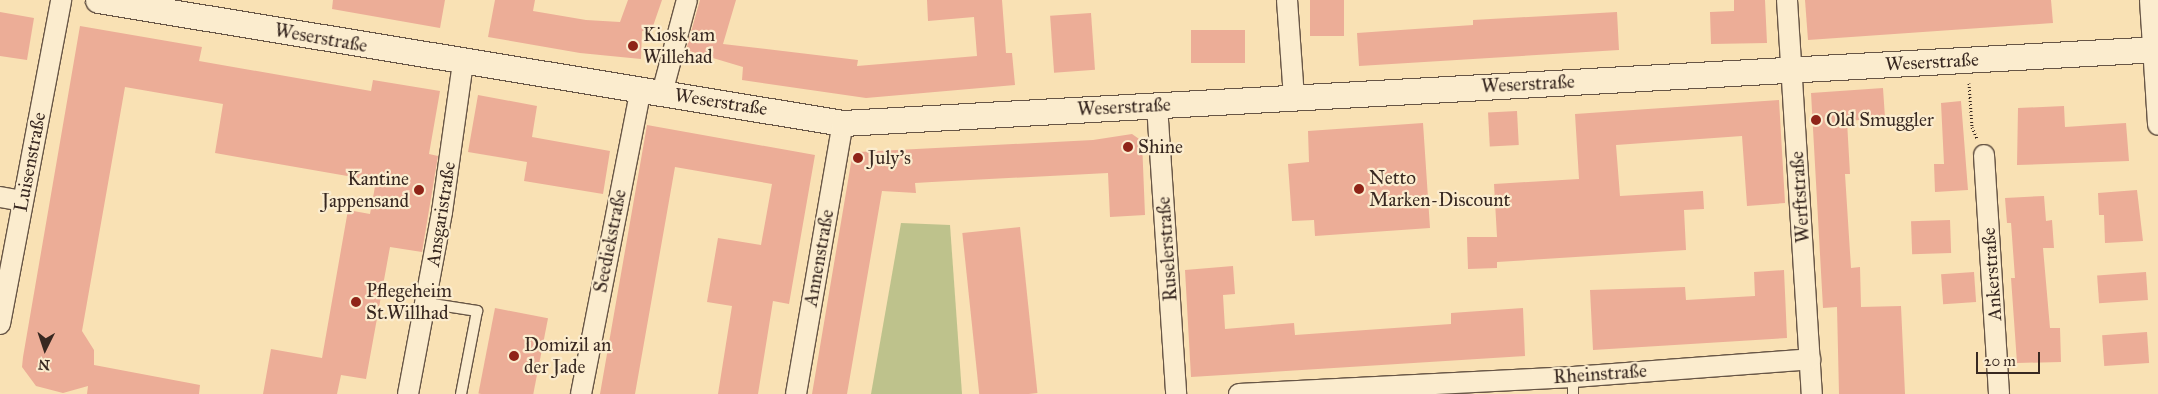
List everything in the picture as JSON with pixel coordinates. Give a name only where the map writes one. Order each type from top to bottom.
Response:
[{"type":"street","name":"Luisenstraße","points":[[0,324],[61,0]]},
{"type":"street","name":"Weserstraße","points":[[98,0],[463,62],[842,123],[2155,50]]},
{"type":"street","name":"Seediekstraße","points":[[581,394],[652,91],[687,0]]},
{"type":"street","points":[[1287,0],[1294,97]]},
{"type":"street","name":"Werftstraße","points":[[1787,0],[1812,394]]},
{"type":"street","points":[[2150,0],[2155,50],[2158,125]]},
{"type":"street","name":"Ansgaristraße","points":[[408,394],[442,212],[463,62]]},
{"type":"street","name":"Ruselerstraße","points":[[1157,105],[1176,394]]},
{"type":"street","name":"Annenstraße","points":[[796,394],[842,123]]},
{"type":"street","name":"Ankerstraße","points":[[1984,155],[1999,394]]},
{"type":"street","points":[[0,197],[23,201]]},
{"type":"street","name":"Rheinstraße","points":[[1239,394],[1573,385],[1810,360]]},
{"type":"lane","points":[[426,302],[477,311],[461,394]]},
{"type":"path","points":[[1967,61],[1972,127],[1984,155]]},
{"type":"green space","points":[[901,223],[950,225],[962,394],[871,394]]},
{"type":"building","points":[[333,0],[445,0],[440,28],[332,9]]},
{"type":"building","points":[[495,0],[535,0],[533,11],[586,20],[620,22],[628,0],[662,0],[651,32],[642,31],[641,59],[580,53],[488,37]]},
{"type":"building","points":[[700,0],[736,0],[723,44],[858,60],[857,66],[977,56],[974,17],[928,21],[927,0],[1002,0],[1006,53],[1012,53],[1015,85],[866,98],[742,80],[743,67],[686,50]]},
{"type":"building","points":[[1310,0],[1344,0],[1344,36],[1310,36]]},
{"type":"building","points":[[1734,0],[1765,0],[1767,43],[1711,44],[1710,12],[1734,11]]},
{"type":"building","points":[[1805,0],[2051,0],[2053,23],[1808,40]]},
{"type":"building","points":[[0,12],[34,18],[27,60],[0,56]]},
{"type":"building","points":[[1617,12],[1619,50],[1359,66],[1357,33],[1473,25],[1473,20]]},
{"type":"building","points":[[1091,13],[1095,70],[1054,73],[1050,16]]},
{"type":"building","points":[[80,26],[202,47],[199,61],[371,91],[373,80],[440,91],[429,154],[438,156],[422,252],[390,247],[366,379],[341,375],[337,394],[263,394],[271,349],[322,358],[348,210],[370,214],[376,181],[215,153],[223,104],[125,87],[82,331],[94,350],[94,365],[200,385],[199,394],[87,394],[88,386],[63,393],[36,386],[22,367],[23,357]]},
{"type":"building","points":[[1191,30],[1245,30],[1245,63],[1191,63]]},
{"type":"building","points":[[1883,88],[1885,118],[1847,121],[1850,174],[1845,174],[1851,268],[1860,267],[1861,307],[1901,306],[1905,394],[1839,394],[1837,307],[1823,308],[1811,93]]},
{"type":"building","points":[[478,95],[537,106],[532,137],[610,151],[603,194],[524,181],[527,162],[468,152]]},
{"type":"building","points":[[1779,100],[1785,203],[1747,206],[1742,136],[1616,145],[1620,196],[1703,191],[1704,209],[1684,210],[1686,250],[1497,262],[1497,268],[1468,269],[1467,237],[1497,237],[1494,184],[1579,179],[1575,114]]},
{"type":"building","points":[[1961,101],[1968,190],[1935,192],[1934,164],[1944,164],[1941,103]]},
{"type":"building","points":[[2064,106],[2065,127],[2126,123],[2129,161],[2017,165],[2018,108]]},
{"type":"building","points":[[1517,111],[1519,145],[1490,146],[1488,113]]},
{"type":"building","points":[[1423,123],[1430,228],[1315,236],[1314,220],[1292,221],[1288,164],[1309,162],[1308,131]]},
{"type":"building","points":[[647,125],[815,155],[789,304],[773,301],[758,394],[718,394],[732,306],[707,302],[718,238],[761,245],[772,184],[675,167],[635,394],[600,394]]},
{"type":"building","points":[[1132,134],[1142,141],[1145,215],[1110,217],[1108,173],[915,183],[916,193],[882,191],[847,394],[812,394],[852,157],[858,152],[1093,140]]},
{"type":"building","points":[[2137,190],[2143,241],[2105,243],[2104,215],[2099,215],[2098,193]]},
{"type":"building","points":[[2044,196],[2046,221],[2052,220],[2054,248],[2043,248],[2050,328],[2060,328],[2061,362],[2017,363],[2011,278],[2015,278],[2011,223],[2007,223],[2005,198]]},
{"type":"building","points":[[1950,220],[1951,253],[1912,254],[1911,221]]},
{"type":"building","points":[[1020,227],[1037,393],[979,394],[962,233]]},
{"type":"building","points":[[1233,266],[1235,294],[1223,295],[1225,329],[1294,323],[1295,335],[1451,324],[1451,313],[1523,308],[1525,356],[1191,377],[1185,270]]},
{"type":"building","points":[[1784,270],[1787,338],[1593,350],[1590,290],[1685,287],[1686,300],[1755,296],[1754,272]]},
{"type":"building","points":[[1974,272],[1976,302],[1943,304],[1941,274]]},
{"type":"building","points":[[2146,272],[2148,300],[2099,303],[2097,275]]},
{"type":"building","name":"Domizil an der Jade","points":[[495,308],[548,318],[533,394],[478,393]]},
{"type":"building","points":[[2147,332],[2149,363],[2104,366],[2102,335]]},
{"type":"place","name":"Kiosk am Willehad","points":[[633,46]]},
{"type":"place","name":"Old Smuggler","points":[[1816,120]]},
{"type":"place","name":"Shine","points":[[1128,147]]},
{"type":"place","name":"July's","points":[[858,158]]},
{"type":"place","name":"Netto Marken-Discount","points":[[1359,189]]},
{"type":"place","name":"Kantine Jappensand","points":[[419,190]]},
{"type":"place","name":"Pflegeheim St.Willhad","points":[[356,302]]},
{"type":"place","name":"Domizil an der Jade","points":[[514,356]]}]
